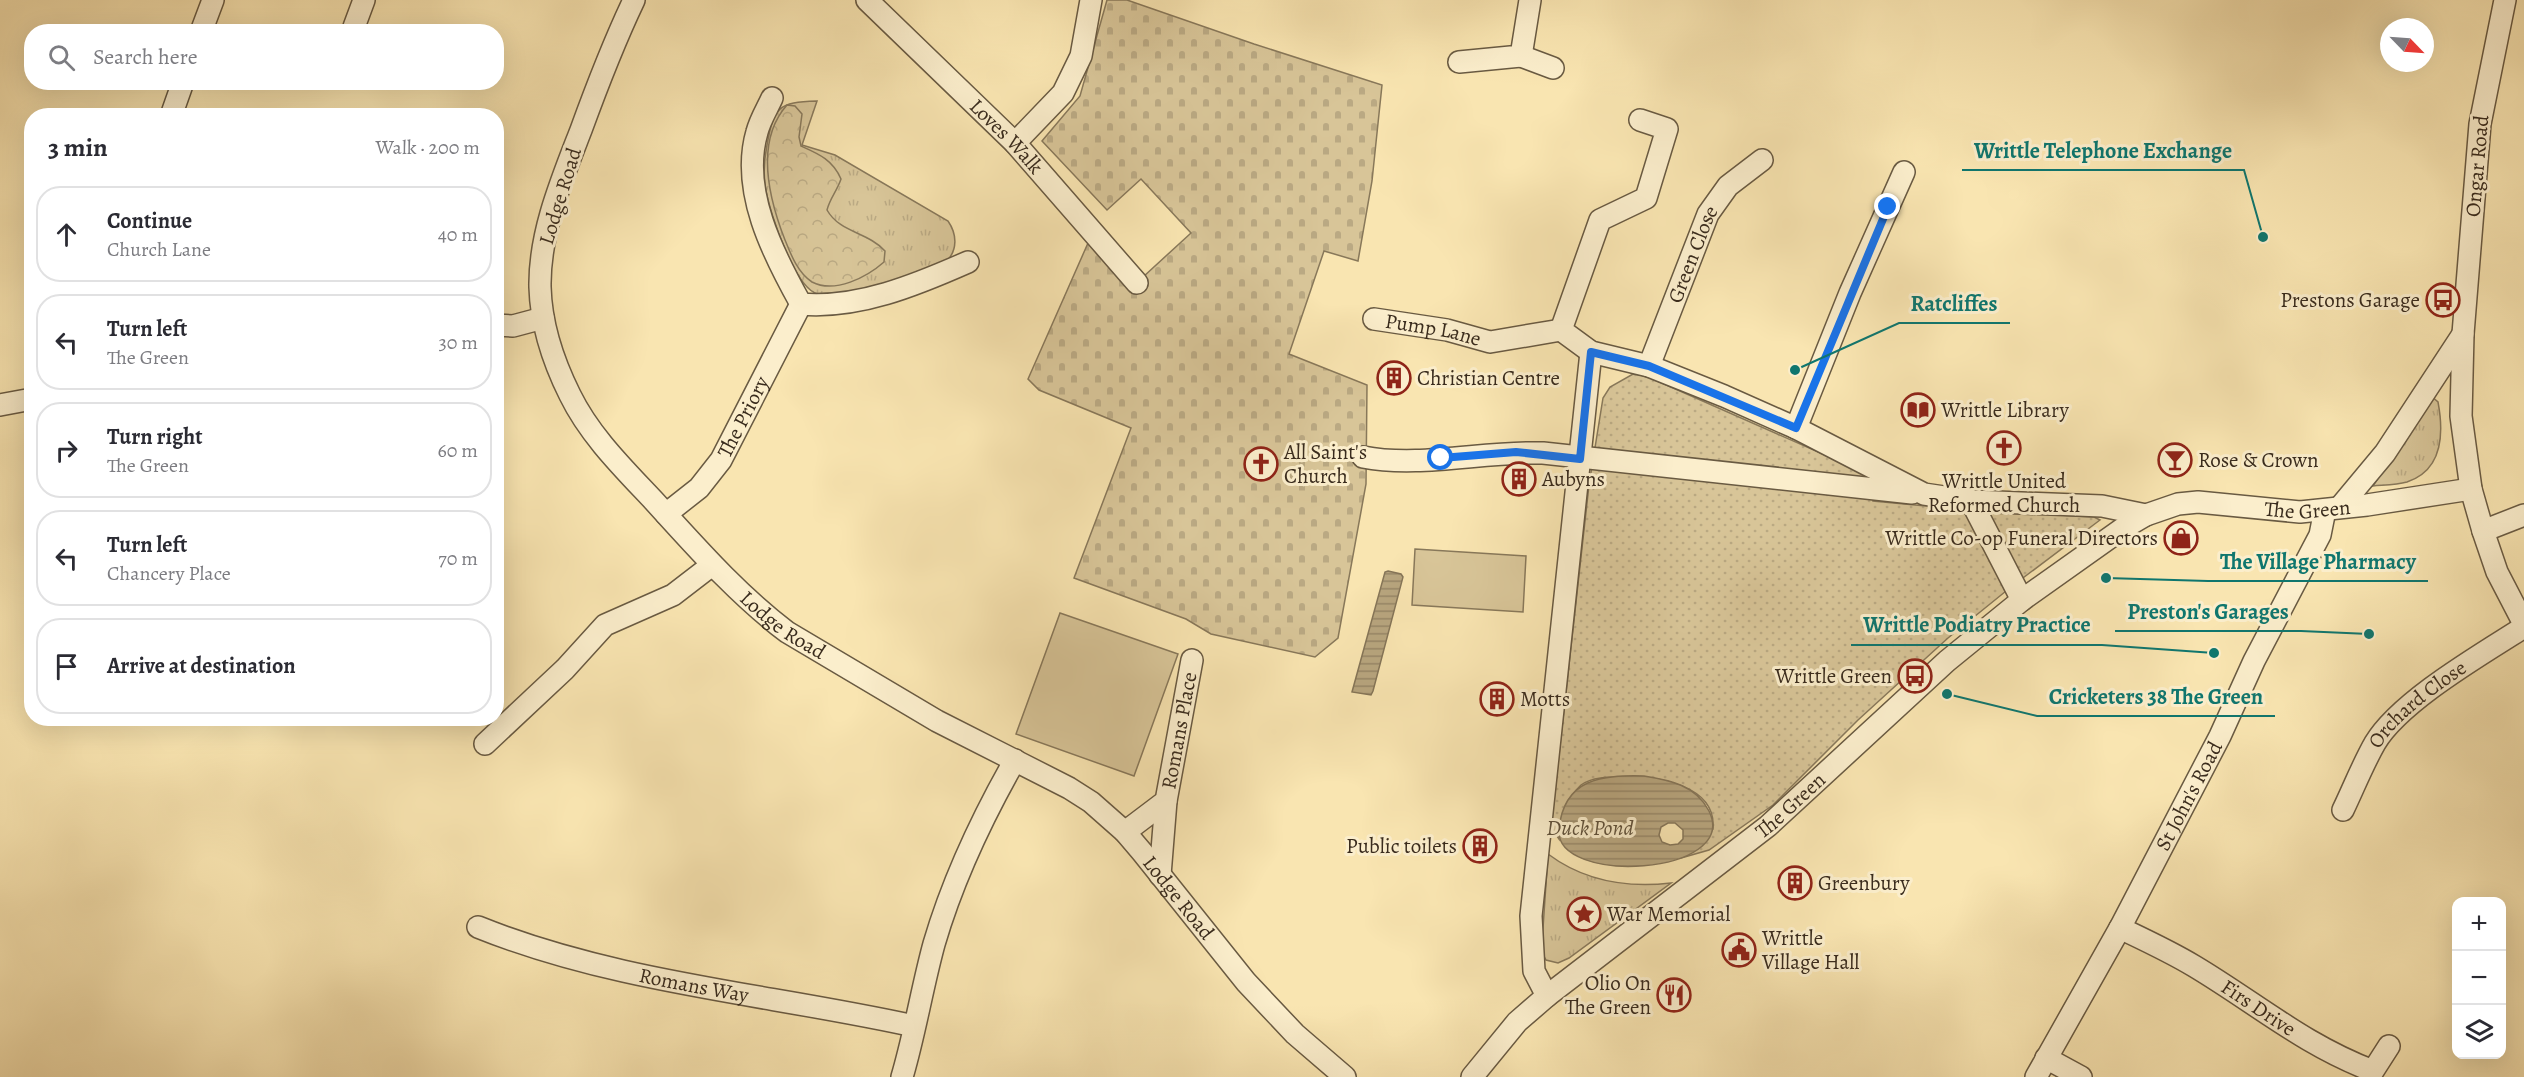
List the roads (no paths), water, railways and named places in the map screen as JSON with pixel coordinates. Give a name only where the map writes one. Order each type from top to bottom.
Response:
[{"type":"street","points":[[355,24],[364,0]]},
{"type":"street","name":"Lodge Road","points":[[634,0],[592,100],[552,211],[543,247],[540,286],[543,318],[556,364],[570,396],[591,430],[712,565],[786,632],[937,721],[1091,802],[1125,832],[1246,982],[1295,1034],[1345,1077]]},
{"type":"street","name":"Loves Walk","points":[[867,0],[1015,143],[1137,283]]},
{"type":"street","points":[[1015,143],[1063,93],[1081,56],[1090,0]]},
{"type":"street","points":[[1521,56],[1530,0]]},
{"type":"street","name":"Ongar Road","points":[[2505,0],[2480,124],[2463,334],[2461,416],[2471,489],[2483,531],[2497,572],[2524,626]]},
{"type":"street","points":[[203,24],[209,1]]},
{"type":"street","points":[[1459,62],[1521,56],[1553,68]]},
{"type":"street","points":[[174,108],[180,90]]},
{"type":"street","points":[[772,98],[757,132],[753,156],[753,177],[764,226],[801,304],[824,306],[870,297],[918,284],[968,262]]},
{"type":"street","points":[[1640,120],[1667,129],[1646,198],[1600,220],[1562,330],[1591,352],[1649,366],[1796,428],[1924,494]]},
{"type":"street","name":"Green Close","points":[[1649,366],[1708,214],[1728,186],[1762,160]]},
{"type":"street","points":[[1796,428],[1850,293],[1904,172]]},
{"type":"street","name":"The Priory","points":[[666,514],[699,488],[722,460],[801,304]]},
{"type":"street","points":[[504,325],[513,326],[543,318]]},
{"type":"street","name":"Pump Lane","points":[[1374,319],[1447,330],[1490,342],[1562,330]]},
{"type":"street","name":"Ongar Road","points":[[2332,508],[2385,453],[2463,334]]},
{"type":"street","points":[[1547,996],[1534,971],[1531,916],[1591,352]]},
{"type":"street","points":[[0,405],[24,400]]},
{"type":"street","points":[[1363,457],[1403,460],[1516,452],[1924,494],[1971,501],[2102,506],[2146,515]]},
{"type":"street","name":"The Green","points":[[1472,1077],[1517,1022],[1547,996],[1768,826],[1933,674],[2022,600],[2122,529],[2146,515],[2178,504],[2198,502],[2300,512],[2471,489]]},
{"type":"street","points":[[1971,501],[2022,600]]},
{"type":"street","name":"St John's Road","points":[[2036,1077],[2120,928],[2220,736],[2254,661],[2332,508]]},
{"type":"street","points":[[2483,531],[2524,515]]},
{"type":"street","points":[[485,744],[565,669],[605,625],[673,595],[712,565]]},
{"type":"street","name":"Orchard Close","points":[[2343,810],[2376,741],[2408,707],[2469,662],[2524,626]]},
{"type":"street","name":"Romans Place","points":[[1160,875],[1166,801],[1192,660]]},
{"type":"street","points":[[902,1077],[947,902],[993,798],[1015,760]]},
{"type":"street","name":"Romans Place","points":[[1125,832],[1166,801]]},
{"type":"street","name":"Romans Way","points":[[478,927],[525,946],[601,967],[837,1009],[914,1026]]},
{"type":"street","name":"Firs Drive","points":[[2120,928],[2194,966],[2308,1041],[2343,1060],[2373,1071],[2389,1046]]},
{"type":"street","points":[[2046,1058],[2081,1077]]},
{"type":"water","points":[[1385,572],[1401,574],[1403,577],[1373,691],[1371,695],[1352,692]]},
{"type":"water","name":"Duck Pond","points":[[1644,776],[1672,782],[1697,795],[1709,811],[1711,833],[1698,849],[1674,860],[1644,866],[1612,865],[1584,859],[1565,847],[1559,829],[1562,812],[1568,799],[1588,783],[1600,779]],"holes":[[[1668,823],[1675,823],[1683,830],[1683,839],[1678,844],[1670,845],[1662,842],[1659,835],[1661,827]]]},
{"type":"place","name":"Writtle Telephone Exchange","points":[[2263,237]]},
{"type":"place","name":"Prestons Garage","points":[[2443,300]]},
{"type":"place","name":"Ratcliffes","points":[[1795,370]]},
{"type":"place","name":"Christian Centre","points":[[1394,378]]},
{"type":"place","name":"Writtle Library","points":[[1918,410]]},
{"type":"place","name":"Writtle United Reformed Church","points":[[2004,448]]},
{"type":"place","name":"Rose & Crown","points":[[2175,460]]},
{"type":"place","name":"All Saint's Church","points":[[1261,464]]},
{"type":"place","name":"Aubyns","points":[[1519,479]]},
{"type":"place","name":"Writtle Co-op Funeral Directors","points":[[2181,538]]},
{"type":"place","name":"The Village Pharmacy","points":[[2106,578]]},
{"type":"place","name":"Preston's Garages","points":[[2369,634]]},
{"type":"place","name":"Writtle Podiatry Practice","points":[[2214,653]]},
{"type":"place","name":"Writtle Green","points":[[1915,676]]},
{"type":"place","name":"Cricketers 38 The Green","points":[[1947,694]]},
{"type":"place","name":"Motts","points":[[1497,699]]},
{"type":"place","name":"Public toilets","points":[[1480,846]]},
{"type":"place","name":"Greenbury","points":[[1795,883]]},
{"type":"place","name":"War Memorial","points":[[1584,914]]},
{"type":"place","name":"Writtle Village Hall","points":[[1739,950]]},
{"type":"place","name":"Olio On The Green","points":[[1674,995]]}]
